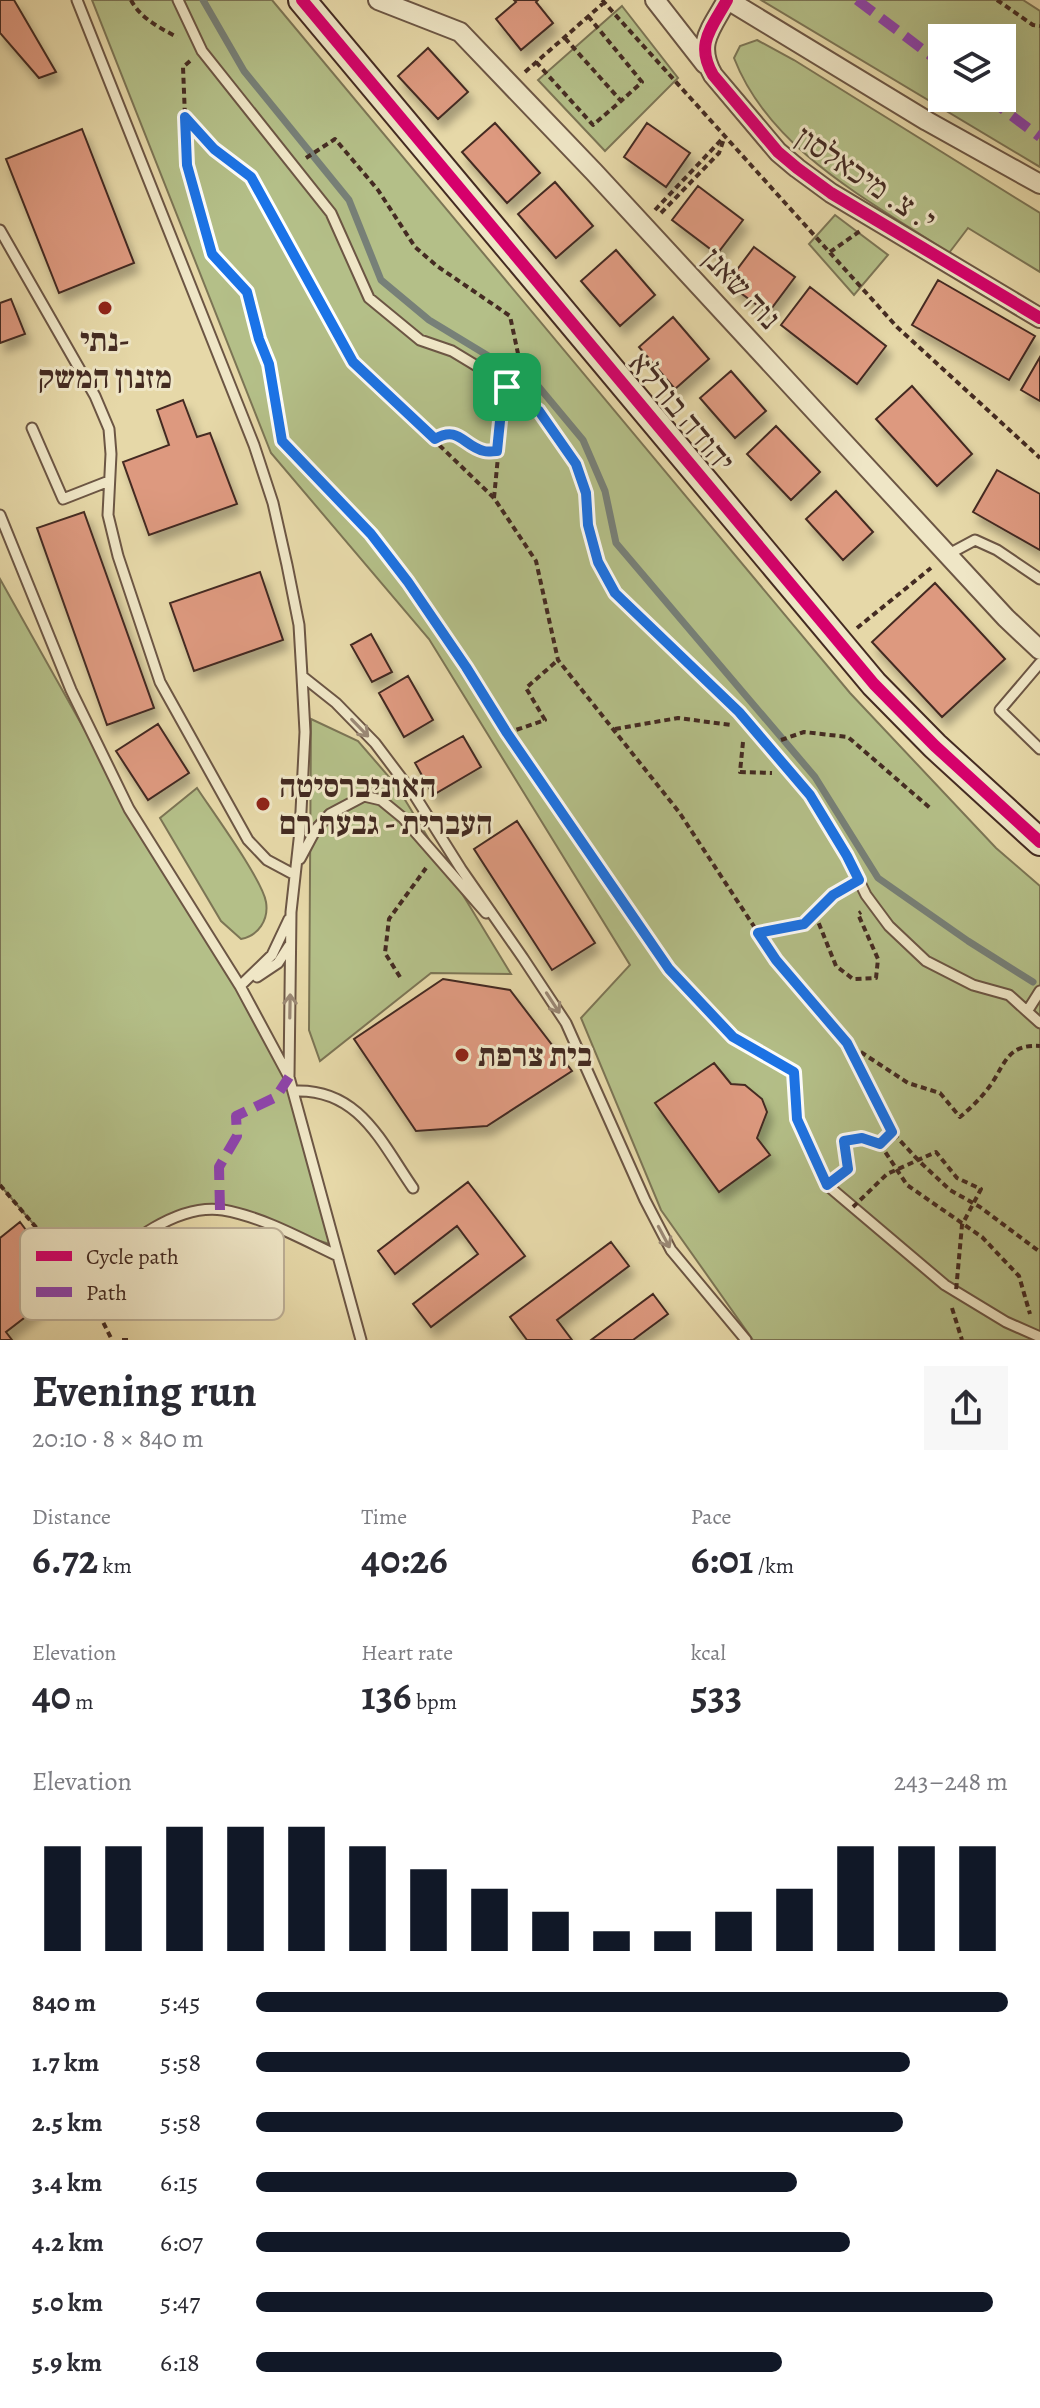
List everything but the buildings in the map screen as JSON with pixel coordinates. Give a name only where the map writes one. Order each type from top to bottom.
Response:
[{"type":"street","name":"יהודה בורלא","points":[[302,0],[908,720],[1040,842]]},
{"type":"street","name":"נוה שאנן","points":[[378,0],[460,32],[1006,618],[1040,650]]},
{"type":"street","name":"י. צ. מיכאלסון","points":[[655,0],[778,152],[797,168],[831,193],[1040,318]]},
{"type":"street","points":[[713,75],[703,50],[728,0],[927,121],[1040,184]]},
{"type":"lane","points":[[77,0],[259,459],[273,503],[296,610],[305,732],[291,912],[289,1077]]},
{"type":"lane","points":[[178,0],[202,51],[331,213],[369,298],[420,340],[452,351],[539,411],[576,464],[586,493],[588,525],[598,562],[615,593],[810,795],[872,903],[889,926],[926,961],[973,985],[1009,995],[1040,1023]]},
{"type":"lane","points":[[0,230],[100,407],[109,429],[108,515],[118,556],[160,682],[248,840],[267,860],[296,870]]},
{"type":"lane","points":[[32,428],[63,499],[109,481]]},
{"type":"lane","points":[[0,515],[71,690],[129,809],[240,986],[289,1077],[361,1340]]},
{"type":"lane","points":[[947,555],[975,540],[997,550],[1040,579]]},
{"type":"lane","points":[[1040,663],[1000,710],[1040,749]]},
{"type":"lane","points":[[302,676],[336,703],[375,743],[415,796],[566,1023],[645,1200],[671,1250],[746,1340]]},
{"type":"lane","points":[[296,870],[316,829],[330,814],[364,796],[381,800],[509,938]]},
{"type":"lane","points":[[240,986],[272,955],[291,912]]},
{"type":"lane","points":[[240,986],[278,963],[291,935]]},
{"type":"lane","points":[[669,969],[733,1037],[794,1072],[797,1119],[827,1185],[945,1285],[1006,1322],[1038,1336]]},
{"type":"lane","points":[[1028,1010],[1040,991]]},
{"type":"lane","points":[[294,1091],[317,1090],[360,1112],[413,1188]]},
{"type":"lane","points":[[156,1228],[178,1215],[220,1210],[256,1219],[276,1228]]},
{"type":"lane","points":[[284,1232],[338,1256]]},
{"type":"path","points":[[131,0],[154,25],[202,51],[183,67],[187,165],[212,254],[247,292],[269,364],[282,441],[371,534],[399,570],[669,969]]},
{"type":"path","points":[[997,0],[1033,25],[1040,26]]},
{"type":"path","points":[[511,84],[604,1],[897,327],[1040,458]]},
{"type":"path","points":[[536,62],[593,125],[621,101],[642,82],[588,16]]},
{"type":"path","points":[[564,37],[621,101]]},
{"type":"path","points":[[185,117],[214,149],[251,177],[353,362],[494,498],[536,561],[558,660],[679,812],[776,960],[847,1043],[892,1132],[950,1190],[980,1207],[1040,1252]]},
{"type":"path","points":[[642,224],[725,136]]},
{"type":"path","points":[[295,165],[335,139],[378,190],[415,247],[437,266],[510,316],[520,363]]},
{"type":"path","points":[[494,498],[500,421],[507,387]]},
{"type":"path","points":[[435,439],[443,434],[455,434],[483,451],[497,451]]},
{"type":"path","points":[[840,642],[947,555]]},
{"type":"path","points":[[507,733],[545,720],[526,688],[558,660]]},
{"type":"path","points":[[615,729],[678,718],[748,728],[740,772],[792,774]]},
{"type":"path","points":[[804,732],[848,737],[930,808]]},
{"type":"path","points":[[400,977],[385,953],[389,919],[435,855]]},
{"type":"path","points":[[758,933],[804,924],[833,895],[859,880]]},
{"type":"path","points":[[815,914],[836,966],[853,979],[876,978],[878,959],[858,914],[872,903]]},
{"type":"path","points":[[847,1043],[908,1083],[940,1093],[960,1117],[992,1083],[1005,1057],[1027,1045],[1040,1046]]},
{"type":"path","points":[[880,1144],[892,1132]]},
{"type":"path","points":[[827,1185],[848,1169],[844,1141],[862,1138],[880,1144],[907,1185],[982,1237],[1019,1276],[1038,1336]]},
{"type":"path","points":[[853,1207],[887,1174],[936,1152],[957,1178],[981,1189],[962,1225],[956,1291]]},
{"type":"path","points":[[0,1185],[37,1228]]},
{"type":"path","points":[[945,1285],[962,1340]]},
{"type":"path","points":[[102,1320],[112,1340]]},
{"type":"path","points":[[122,1340],[128,1340]]},
{"type":"green space","points":[[92,0],[272,0],[850,693],[996,848],[1040,886],[1040,1340],[753,1340],[661,1210],[581,1018],[630,965],[429,639],[271,453]]},
{"type":"green space","points":[[761,0],[1023,0],[1040,11],[1040,167],[948,112],[1016,112],[1016,24],[928,24],[928,100]]},
{"type":"green space","points":[[622,6],[678,78],[605,151],[538,80]]},
{"type":"green space","points":[[757,40],[1040,213],[1040,272],[968,228],[949,253],[826,171],[797,147],[750,91],[734,58],[740,46]]},
{"type":"green space","points":[[835,215],[888,255],[854,295],[809,244]]},
{"type":"green space","points":[[0,579],[129,809],[240,986],[294,1091],[336,1246],[220,1210],[178,1215],[160,1228],[37,1228],[0,1185]]},
{"type":"green space","points":[[311,719],[358,741],[396,785],[511,974],[431,973],[320,1061],[309,1030]]},
{"type":"green space","points":[[197,788],[263,891],[266,902],[264,921],[257,931],[241,939],[221,921],[160,818]]},
{"type":"waterway","points":[[203,0],[244,71],[349,200],[381,280],[429,320],[538,386],[583,440],[605,491],[616,543],[815,777],[878,878],[1033,982]]},
{"type":"marked path","points":[[857,0],[928,53]]},
{"type":"marked path","points":[[1007,112],[1040,137]]},
{"type":"marked path","points":[[220,1210],[219,1167],[237,1136],[236,1116],[276,1097],[289,1077]]},
{"type":"cycle path","points":[[302,0],[874,684],[935,746],[1040,842]]},
{"type":"cycle path","points":[[727,0],[707,37],[705,54],[708,64],[713,75],[778,152],[831,193],[1040,318]]},
{"type":"place","name":"נתי- מזנון המשק","points":[[105,308]]},
{"type":"place","name":"האוניברסיטה העברית - גבעת רם","points":[[263,804]]},
{"type":"place","name":"בית צרפת","points":[[462,1055]]},
{"type":"route","points":[[185,117],[214,149],[251,177],[353,362],[435,439],[443,434],[455,434],[483,451],[497,451],[507,387],[539,411],[576,464],[586,493],[588,525],[598,562],[615,593],[739,712],[810,795],[859,880],[833,895],[804,924],[758,933],[776,960],[847,1043],[892,1132],[880,1144],[862,1138],[844,1141],[848,1169],[827,1185],[797,1119],[794,1072],[733,1037],[669,969],[408,582],[371,534],[282,441],[269,364],[247,292],[212,254],[187,165],[185,117]]}]
